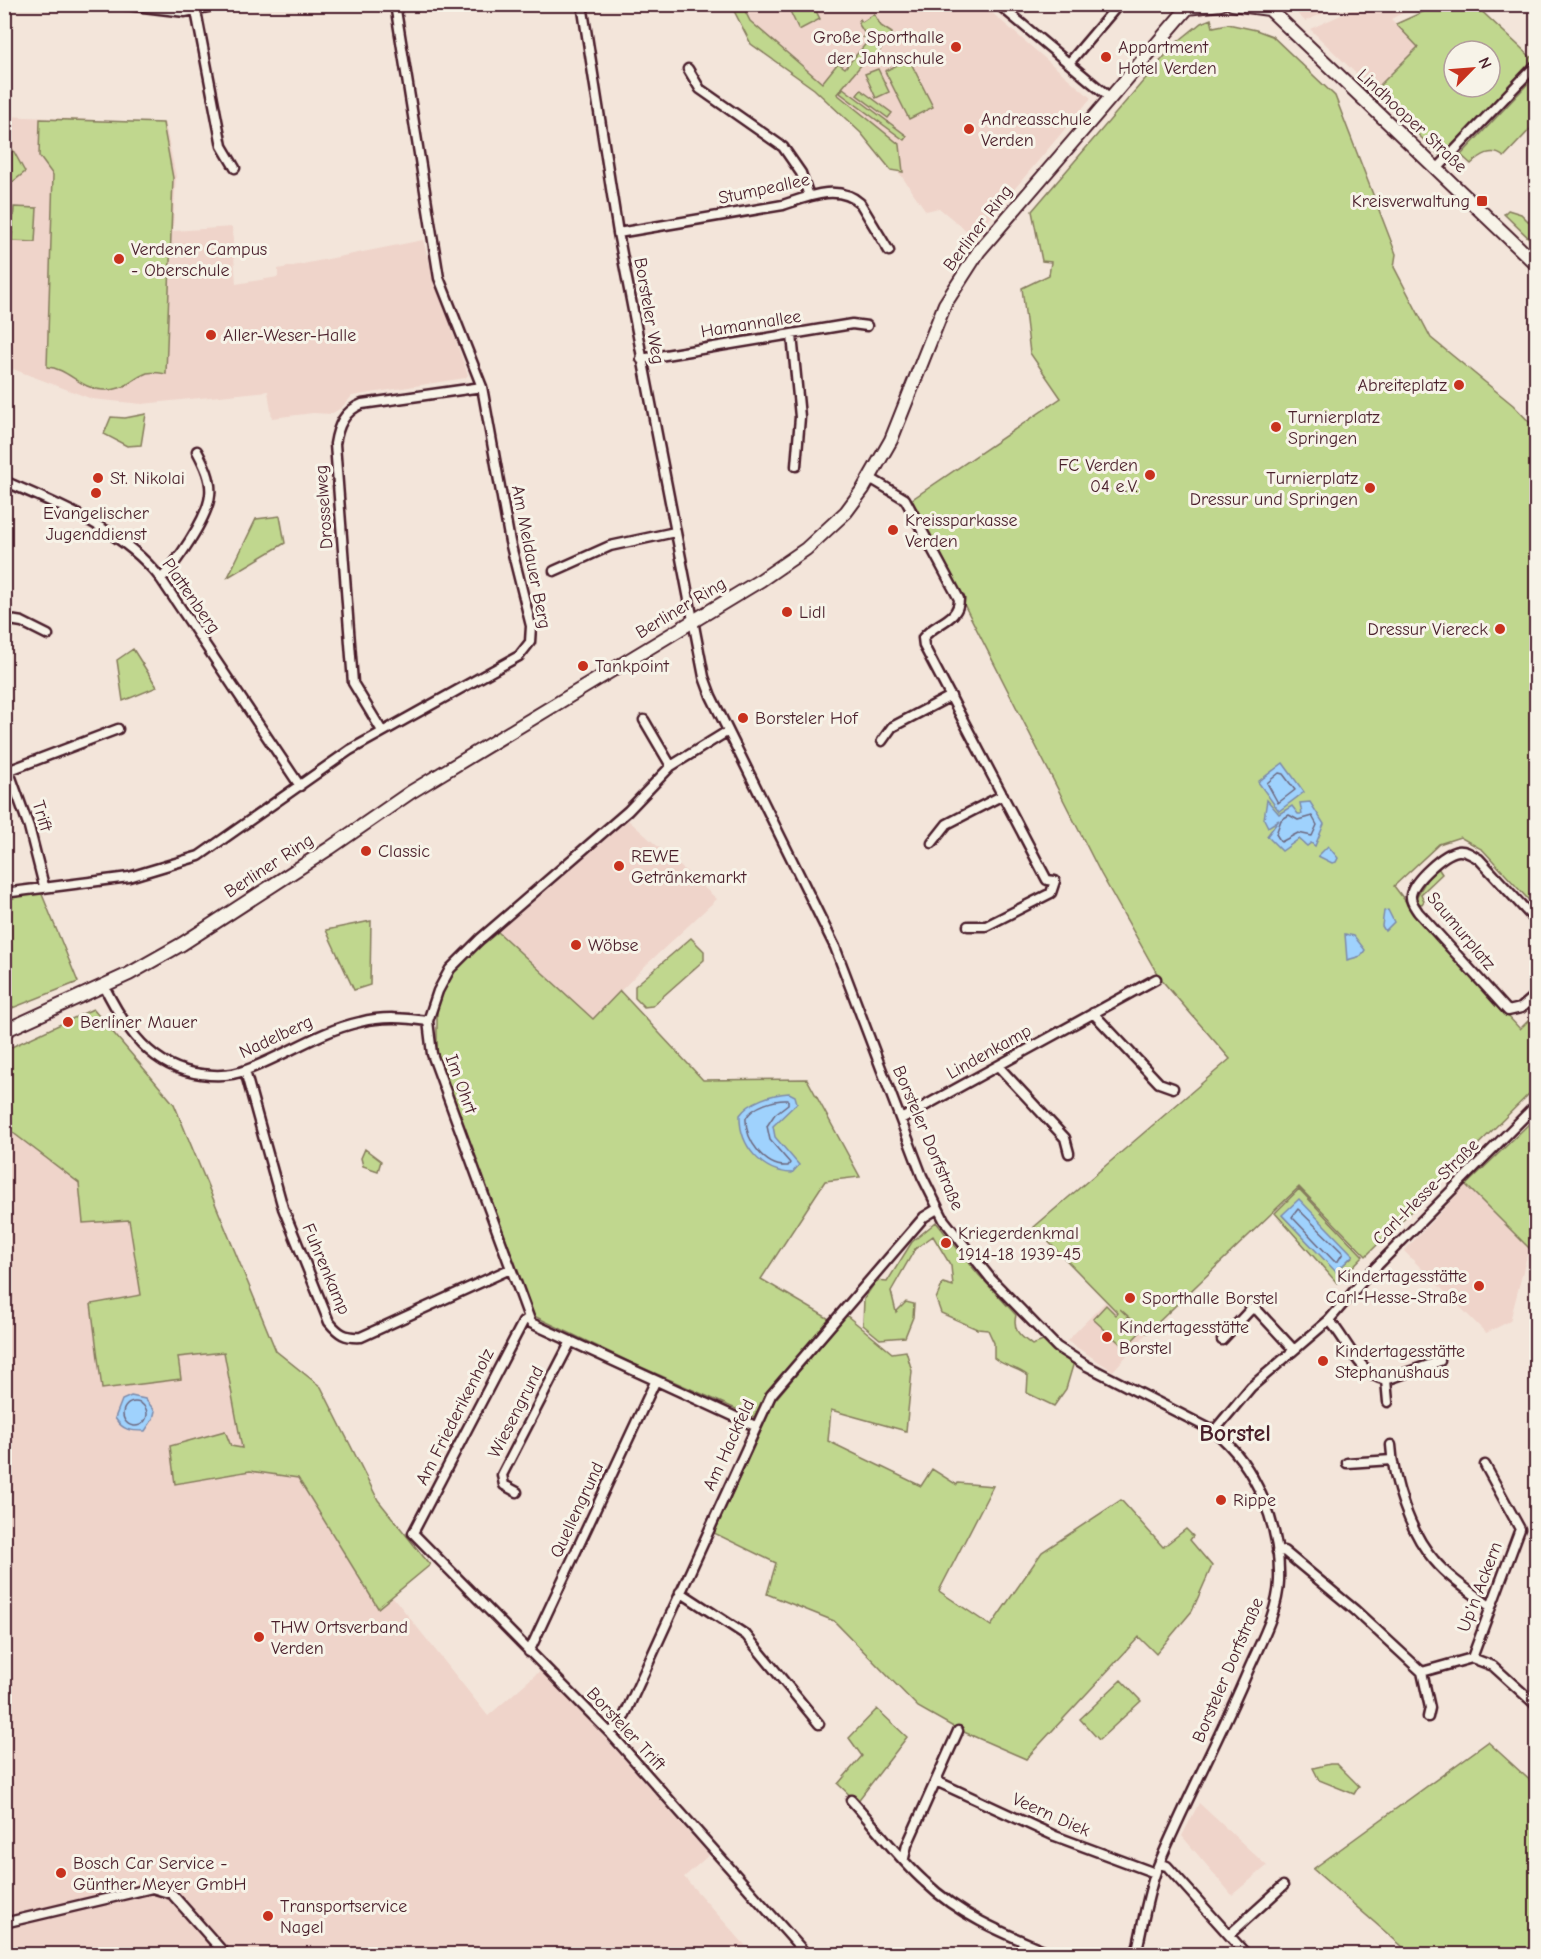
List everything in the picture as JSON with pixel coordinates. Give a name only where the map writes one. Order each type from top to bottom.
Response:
[{"type":"street","points":[[118,4],[201,8],[222,4]]},
{"type":"street","name":"Am Meldauer Berg","points":[[4,893],[44,886],[129,877],[199,856],[382,731],[519,656],[530,642],[531,626],[510,542],[482,387],[439,278],[395,4]]},
{"type":"street","name":"Borsteler Weg","points":[[582,4],[618,233],[692,621]]},
{"type":"street","points":[[998,4],[1109,97]]},
{"type":"street","points":[[1069,63],[1119,4]]},
{"type":"street","points":[[1186,7],[1221,4]]},
{"type":"street","points":[[1232,4],[1266,7]]},
{"type":"street","name":"Berliner Ring","points":[[4,1031],[104,986],[182,944],[330,848],[411,792],[761,580],[806,549],[846,512],[870,478],[891,440],[945,304],[979,251],[1186,7]]},
{"type":"street","name":"Lindhooper Straße","points":[[1266,7],[1536,264]]},
{"type":"street","points":[[201,8],[222,146],[235,168]]},
{"type":"street","points":[[1437,169],[1536,64]]},
{"type":"street","points":[[688,69],[700,89],[783,147],[801,173],[809,196]]},
{"type":"street","name":"Stumpeallee","points":[[618,233],[783,205],[809,196],[836,192],[853,197],[869,216],[889,251]]},
{"type":"street","name":"Hamannallee","points":[[641,359],[852,324],[867,326]]},
{"type":"street","points":[[792,335],[800,417],[796,466]]},
{"type":"street","name":"Drosselweg","points":[[382,731],[353,683],[336,444],[337,430],[349,412],[362,404],[482,387]]},
{"type":"street","points":[[161,579],[173,567],[208,507],[210,484],[197,451]]},
{"type":"street","points":[[870,478],[905,499],[959,599],[959,608],[953,616],[928,632],[923,638],[924,646],[1047,880],[1055,881],[1051,893],[986,927],[968,926]]},
{"type":"street","name":"Plattenberg","points":[[4,481],[116,537],[138,552],[161,579],[300,786]]},
{"type":"street","points":[[554,571],[610,546],[675,532]]},
{"type":"street","points":[[4,619],[22,622],[48,635]]},
{"type":"street","name":"Borsteler Dorfstraße","points":[[692,621],[704,677],[728,731],[835,947],[936,1209],[965,1250],[1057,1347],[1096,1371],[1214,1431],[1237,1454],[1250,1472],[1268,1510],[1277,1552],[1279,1582],[1267,1628],[1155,1873],[1136,1954]]},
{"type":"street","points":[[882,741],[892,727],[951,696]]},
{"type":"street","points":[[644,720],[671,766]]},
{"type":"street","points":[[10,770],[118,729]]},
{"type":"street","name":"Im Ohrt","points":[[528,1318],[432,1054],[428,1021],[438,991],[450,969],[480,939],[628,811],[671,766],[728,731]]},
{"type":"street","name":"Trift","points":[[4,758],[29,827],[44,886]]},
{"type":"street","points":[[932,843],[947,824],[1003,795]]},
{"type":"street","name":"Saumurplatz","points":[[1536,921],[1479,859],[1467,852],[1455,851],[1435,865],[1424,874],[1411,895],[1412,904],[1418,912],[1508,1011],[1521,1008],[1536,995]]},
{"type":"street","name":"Lindenkamp","points":[[900,1119],[1156,979]]},
{"type":"street","name":"Nadelberg","points":[[104,986],[136,1040],[158,1059],[191,1073],[213,1075],[245,1071],[317,1036],[361,1021],[379,1018],[428,1021]]},
{"type":"street","points":[[1093,1013],[1159,1083],[1173,1088]]},
{"type":"street","points":[[998,1066],[1065,1138],[1069,1153]]},
{"type":"street","name":"Fuhrenkamp","points":[[245,1071],[293,1237],[329,1322],[338,1333],[348,1338],[361,1337],[510,1269]]},
{"type":"street","name":"Carl-Hesse-Straße","points":[[1214,1431],[1251,1387],[1329,1320],[1367,1276],[1536,1105]]},
{"type":"street","name":"Am Hackfeld","points":[[610,1733],[622,1721],[771,1395],[924,1217],[936,1209]]},
{"type":"street","points":[[1222,1340],[1251,1309],[1257,1310],[1294,1350]]},
{"type":"street","points":[[528,1318],[535,1327],[755,1426]]},
{"type":"street","name":"Am Friederikenholz","points":[[413,1533],[522,1322],[528,1318]]},
{"type":"street","points":[[1329,1320],[1368,1371],[1386,1380],[1440,1361]]},
{"type":"street","name":"Wiesengrund","points":[[517,1492],[504,1485],[502,1475],[570,1343]]},
{"type":"street","points":[[1386,1380],[1388,1402]]},
{"type":"street","name":"Quellengrund","points":[[529,1652],[655,1382]]},
{"type":"street","points":[[1390,1445],[1394,1477],[1424,1547],[1434,1561],[1456,1581],[1491,1607]]},
{"type":"street","points":[[1347,1463],[1392,1460]]},
{"type":"street","name":"Up'n Ackern","points":[[1472,1658],[1520,1529],[1485,1465]]},
{"type":"street","name":"Borsteler Trift","points":[[413,1533],[610,1733],[806,1954]]},
{"type":"street","points":[[1277,1552],[1284,1551],[1422,1672],[1430,1708],[1428,1717]]},
{"type":"street","points":[[680,1592],[746,1635],[819,1724]]},
{"type":"street","points":[[1422,1672],[1472,1658],[1493,1666],[1536,1705]]},
{"type":"street","points":[[904,1858],[907,1845],[958,1731]]},
{"type":"street","name":"Veern Diek","points":[[936,1780],[1065,1840],[1155,1873]]},
{"type":"street","points":[[851,1800],[924,1882],[956,1908],[990,1927],[1053,1954]]},
{"type":"street","points":[[1159,1864],[1167,1866],[1246,1954]]},
{"type":"street","points":[[1229,1935],[1283,1886]]},
{"type":"street","points":[[4,1923],[152,1888],[172,1894],[225,1954]]},
{"type":"shaded area","points":[[736,5],[983,5],[1091,98],[974,237],[939,208],[926,211],[893,164],[841,109],[803,81],[762,40]]},
{"type":"shaded area","points":[[1288,5],[1343,5],[1305,21]]},
{"type":"shaded area","points":[[1363,5],[1403,5],[1408,10],[1391,19],[1419,46],[1374,91],[1310,29]]},
{"type":"shaded area","name":"Verdener Campus - Oberschule","points":[[4,116],[165,123],[176,176],[173,231],[232,227],[236,284],[278,277],[278,269],[423,240],[434,279],[468,375],[465,378],[352,396],[341,408],[331,414],[313,413],[272,418],[268,391],[142,404],[92,399],[5,366]]},
{"type":"shaded area","points":[[628,820],[717,899],[645,966],[593,1019],[498,932]]},
{"type":"shaded area","points":[[4,1126],[129,1219],[141,1295],[181,1379],[178,1357],[224,1352],[242,1448],[231,1447],[175,1484],[251,1471],[298,1478],[378,1608],[393,1597],[488,1716],[543,1668],[709,1855],[684,1877],[753,1954],[5,1954]]},
{"type":"shaded area","name":"Kindertagesstätte Carl-Hesse-Straße","points":[[1466,1185],[1529,1248],[1510,1321],[1486,1333],[1404,1251]]},
{"type":"shaded area","name":"Kindertagesstätte Borstel","points":[[1105,1302],[1117,1313],[1121,1309],[1147,1333],[1113,1371],[1067,1341]]},
{"type":"shaded area","points":[[1199,1803],[1267,1866],[1232,1895],[1182,1836]]},
{"type":"green space","points":[[731,5],[742,5],[750,21],[822,83],[838,63],[845,68],[870,39],[863,37],[865,34],[858,23],[860,19],[862,22],[874,14],[881,26],[892,33],[891,42],[883,47],[883,44],[878,55],[862,64],[837,94],[900,145],[903,172],[891,170],[861,133],[814,89],[751,44]]},
{"type":"green space","points":[[813,5],[820,19],[799,30],[788,7]]},
{"type":"green space","points":[[1438,5],[1475,5],[1534,60],[1502,94],[1502,39],[1442,39],[1442,99],[1497,99],[1442,158],[1374,91],[1418,47],[1396,24]]},
{"type":"green space","points":[[1211,19],[1213,27],[1228,24],[1272,36],[1335,96],[1396,254],[1394,267],[1431,338],[1513,405],[1536,429],[1536,908],[1483,850],[1460,837],[1439,844],[1394,886],[1419,919],[1520,1029],[1536,1013],[1536,1087],[1366,1256],[1299,1187],[1147,1333],[1120,1309],[1142,1330],[1125,1348],[1093,1319],[1106,1305],[1116,1315],[1118,1313],[1034,1227],[1230,1059],[1159,977],[1101,874],[911,500],[1061,398],[1030,353],[1022,288],[1049,275],[1051,262],[1042,261],[1032,211],[1175,44],[1201,23]]},
{"type":"green space","points":[[909,59],[933,107],[909,119],[885,71]]},
{"type":"green space","points":[[878,69],[889,92],[876,98],[865,74]]},
{"type":"green space","points":[[1536,75],[1536,123],[1504,157],[1491,152],[1471,164],[1461,155]]},
{"type":"green space","points":[[843,88],[907,136],[904,140],[840,93]]},
{"type":"green space","points":[[861,90],[892,113],[888,118],[857,95]]},
{"type":"green space","points":[[40,119],[163,123],[173,178],[166,374],[147,373],[117,389],[103,390],[95,389],[61,371],[47,367],[53,175],[39,156]]},
{"type":"green space","points":[[13,150],[25,172],[5,188],[7,153]]},
{"type":"green space","points":[[14,207],[37,208],[35,242],[12,241]]},
{"type":"green space","points":[[1508,210],[1521,214],[1536,229],[1536,245],[1504,214]]},
{"type":"green space","points":[[146,414],[141,445],[127,446],[104,434],[111,417],[125,418]]},
{"type":"green space","points":[[280,516],[285,543],[228,577],[256,519]]},
{"type":"green space","points":[[133,649],[157,687],[123,701],[117,660]]},
{"type":"green space","points":[[1438,868],[1442,874],[1421,894],[1424,901],[1422,904],[1416,903],[1415,899],[1427,879]]},
{"type":"green space","points":[[41,892],[78,982],[5,1011],[5,899]]},
{"type":"green space","points":[[371,921],[370,985],[354,990],[326,930]]},
{"type":"green space","points":[[498,932],[593,1019],[620,991],[703,1080],[807,1079],[860,1177],[825,1181],[761,1279],[831,1320],[765,1396],[754,1417],[632,1363],[534,1316],[437,1052],[437,1006],[455,968]]},
{"type":"green space","points":[[691,938],[704,951],[704,960],[652,1006],[644,1007],[635,998],[635,986]]},
{"type":"green space","points":[[93,1009],[174,1104],[276,1351],[321,1387],[378,1500],[430,1565],[378,1608],[298,1478],[250,1471],[175,1484],[170,1446],[225,1431],[231,1446],[242,1448],[224,1352],[178,1357],[181,1379],[102,1389],[91,1304],[141,1295],[129,1220],[83,1223],[79,1183],[4,1126],[5,1050]]},
{"type":"green space","points":[[1535,1118],[1536,1251],[1534,1253],[1466,1185]]},
{"type":"green space","points":[[365,1149],[381,1161],[378,1171],[363,1166],[361,1158]]},
{"type":"green space","points":[[1299,1189],[1363,1256],[1337,1283],[1275,1213]],"holes":[[[1282,1215],[1353,1255],[1336,1271]]]},
{"type":"green space","points":[[936,1222],[978,1274],[1016,1315],[1015,1325],[1021,1336],[1032,1345],[1043,1341],[1060,1355],[1074,1362],[1066,1389],[1054,1406],[1027,1393],[1028,1376],[994,1358],[994,1343],[988,1330],[977,1329],[941,1313],[936,1299],[943,1283],[953,1286],[951,1266],[933,1236],[915,1249],[891,1291],[896,1312],[906,1302],[914,1304],[913,1317],[905,1337],[880,1339],[863,1325],[864,1299],[876,1281],[887,1282],[912,1242]]},
{"type":"green space","points":[[846,1315],[892,1353],[906,1351],[912,1371],[906,1431],[831,1410],[828,1441],[921,1486],[932,1469],[957,1485],[958,1483],[993,1486],[939,1591],[991,1626],[1042,1552],[1121,1500],[1163,1547],[1186,1529],[1193,1536],[1190,1540],[1212,1566],[1192,1611],[1156,1654],[1139,1637],[1026,1759],[957,1729],[918,1707],[834,1621],[767,1594],[776,1563],[714,1533],[775,1400]]},
{"type":"green space","points":[[1121,1680],[1141,1701],[1099,1740],[1080,1719]]},
{"type":"green space","points":[[877,1709],[907,1737],[857,1802],[838,1784],[862,1756],[849,1738]]},
{"type":"green space","points":[[1488,1742],[1536,1786],[1536,1954],[1411,1954],[1313,1869]]},
{"type":"green space","points":[[1337,1764],[1359,1786],[1354,1794],[1319,1780],[1313,1768]]},
{"type":"water","points":[[1283,763],[1304,792],[1279,811],[1258,782]]},
{"type":"water","points":[[1267,800],[1279,814],[1292,806],[1298,814],[1302,814],[1300,803],[1310,802],[1324,824],[1315,846],[1311,843],[1307,846],[1299,839],[1282,851],[1267,836],[1279,820],[1268,827],[1264,819]]},
{"type":"water","points":[[1328,846],[1338,858],[1336,862],[1332,863],[1318,856]]},
{"type":"water","points":[[1388,910],[1394,922],[1385,931],[1382,926],[1384,911]]},
{"type":"water","points":[[1345,934],[1354,936],[1365,950],[1361,956],[1347,960]]},
{"type":"water","points":[[789,1093],[795,1096],[797,1103],[773,1126],[775,1137],[799,1165],[792,1173],[771,1168],[754,1155],[743,1137],[740,1115],[749,1106],[762,1099]]},
{"type":"water","points":[[1299,1199],[1353,1255],[1336,1272],[1282,1215]]},
{"type":"water","points":[[131,1396],[145,1399],[155,1411],[145,1431],[136,1431],[121,1426],[115,1418],[122,1400]]},
{"type":"place","name":"Große Sporthalle der Jahnschule","points":[[956,47]]},
{"type":"place","name":"Appartment Hotel Verden","points":[[1106,57]]},
{"type":"place","name":"Andreasschule Verden","points":[[969,129]]},
{"type":"place","name":"Kreisverwaltung","points":[[1482,201]]},
{"type":"place","name":"Verdener Campus - Oberschule","points":[[119,259]]},
{"type":"place","name":"Aller-Weser-Halle","points":[[211,335]]},
{"type":"place","name":"Abreiteplatz","points":[[1459,385]]},
{"type":"place","name":"Turnierplatz Springen","points":[[1276,427]]},
{"type":"place","name":"FC Verden 04 e.V.","points":[[1150,475]]},
{"type":"place","name":"St. Nikolai","points":[[98,478]]},
{"type":"place","name":"Turnierplatz Dressur und Springen","points":[[1370,488]]},
{"type":"place","name":"Evangelischer Jugenddienst","points":[[96,493]]},
{"type":"place","name":"Kreissparkasse Verden","points":[[893,530]]},
{"type":"place","name":"Lidl","points":[[787,612]]},
{"type":"place","name":"Dressur Viereck","points":[[1500,629]]},
{"type":"place","name":"Tankpoint","points":[[583,666]]},
{"type":"place","name":"Borsteler Hof","points":[[743,718]]},
{"type":"place","name":"Classic","points":[[366,851]]},
{"type":"place","name":"REWE Getränkemarkt","points":[[619,866]]},
{"type":"place","name":"Wöbse","points":[[576,945]]},
{"type":"place","name":"Berliner Mauer","points":[[68,1022]]},
{"type":"place","name":"Kriegerdenkmal 1914-18 1939-45","points":[[946,1243]]},
{"type":"place","name":"Kindertagesstätte Carl-Hesse-Straße","points":[[1479,1286]]},
{"type":"place","name":"Sporthalle Borstel","points":[[1130,1298]]},
{"type":"place","name":"Kindertagesstätte Borstel","points":[[1107,1337]]},
{"type":"place","name":"Kindertagesstätte Stephanushaus","points":[[1323,1361]]},
{"type":"place","name":"Rippe","points":[[1221,1500]]},
{"type":"place","name":"THW Ortsverband Verden","points":[[259,1637]]},
{"type":"place","name":"Bosch Car Service - Günther Meyer GmbH","points":[[61,1873]]},
{"type":"place","name":"Transportservice Nagel","points":[[268,1916]]},
{"type":"district","name":"Borstel","points":[[1235,1433]]}]
